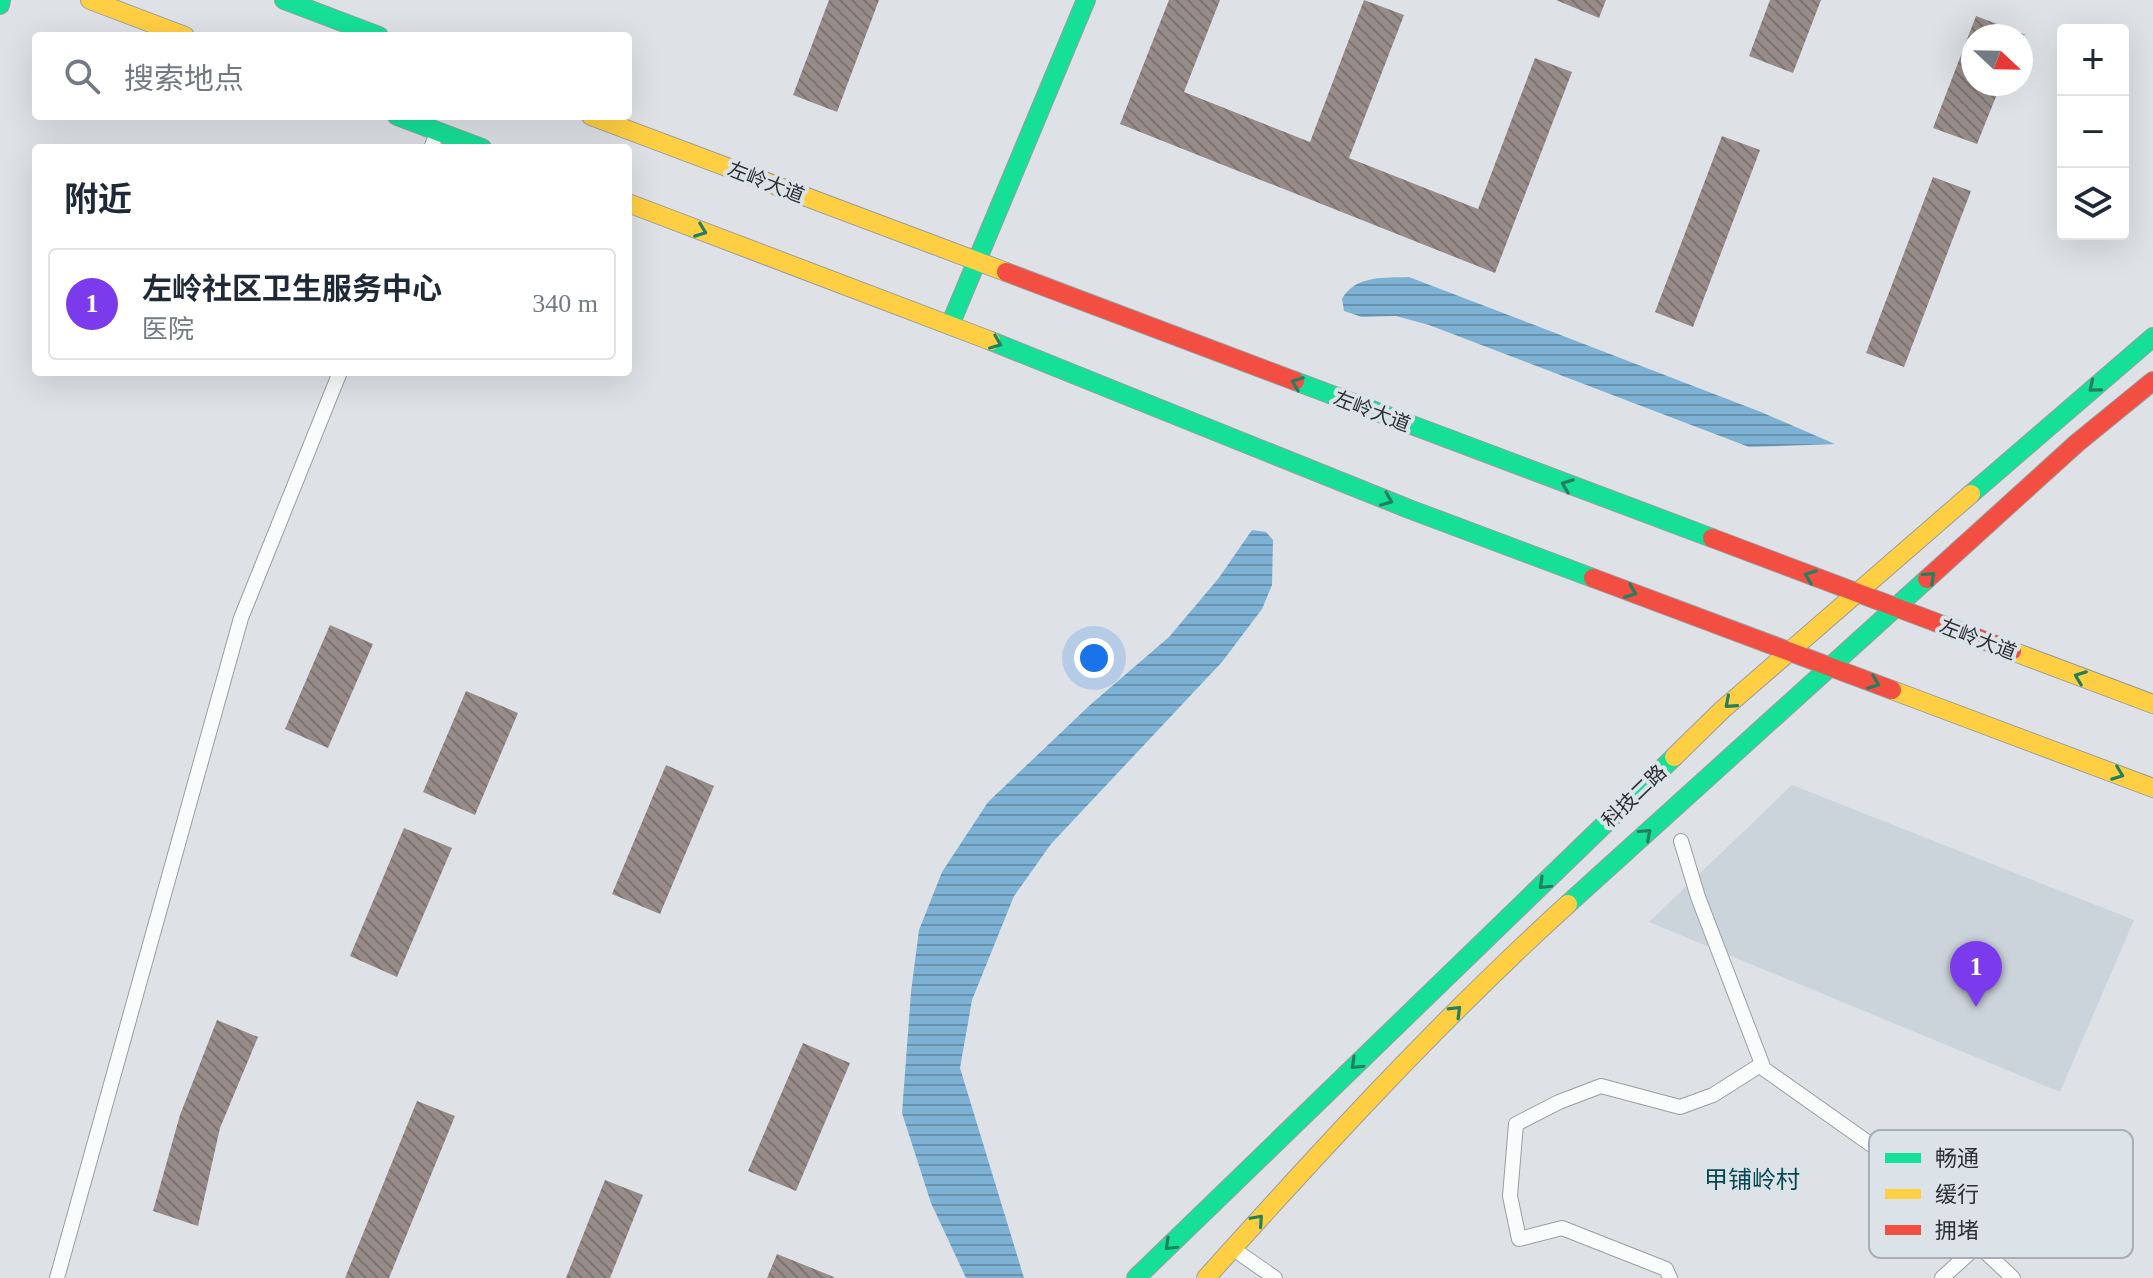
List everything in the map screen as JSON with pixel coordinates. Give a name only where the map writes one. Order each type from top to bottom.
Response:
[{"type":"street","points":[[90,0],[174,32]]},
{"type":"street","points":[[284,0],[368,32]]},
{"type":"street","points":[[950,325],[1086,0]]},
{"type":"street","points":[[403,120],[434,140],[458,144]]},
{"type":"street","name":"左岭大道","points":[[602,120],[2153,704]]},
{"type":"street","points":[[632,205],[950,325],[1409,509],[2153,788]]},
{"type":"street","name":"科技二路","points":[[1136,1278],[1722,710],[2153,337]]},
{"type":"street","points":[[57,1278],[241,618],[338,376]]},
{"type":"street","name":"科技二路","points":[[1206,1278],[1340,1128],[1514,953],[2077,443],[2153,381]]},
{"type":"street","points":[[1681,841],[1698,897],[1764,1069],[1869,1143]]},
{"type":"street","points":[[1670,1278],[1666,1269],[1562,1228],[1519,1239],[1510,1196],[1516,1124],[1559,1102],[1601,1086],[1680,1107],[1713,1095],[1762,1064]]},
{"type":"street","points":[[1232,1248],[1275,1278]]},
{"type":"street","points":[[1942,1278],[1964,1258]]},
{"type":"street","points":[[1992,1258],[2013,1278]]},
{"type":"shaded area","points":[[1792,785],[2134,920],[2060,1092],[1649,922]]},
{"type":"water","points":[[1409,277],[1761,412],[1835,444],[1749,447],[1429,325],[1396,316],[1362,317],[1344,311],[1342,299],[1354,286],[1371,279]]},
{"type":"water","points":[[1252,530],[1266,532],[1273,540],[1272,585],[1262,609],[1222,662],[1051,844],[1014,896],[972,1000],[960,1068],[1024,1278],[966,1278],[931,1203],[902,1113],[919,930],[942,872],[988,802],[1090,705],[1169,637],[1218,579]]},
{"type":"building","points":[[829,0],[879,0],[837,112],[793,95]]},
{"type":"building","points":[[1169,0],[1220,0],[1184,92],[1310,142],[1364,0],[1404,15],[1349,158],[1478,209],[1535,58],[1572,72],[1495,273],[1120,124]]},
{"type":"building","points":[[1556,0],[1606,0],[1599,18]]},
{"type":"building","points":[[1770,0],[1821,0],[1793,73],[1749,56]]},
{"type":"building","points":[[1976,16],[1997,24],[1973,24]]},
{"type":"building","points":[[1961,55],[1961,96],[1996,96],[1977,144],[1933,128]]},
{"type":"building","points":[[1722,136],[1760,150],[1693,327],[1655,312]]},
{"type":"building","points":[[1933,177],[1971,191],[1904,367],[1866,353]]},
{"type":"building","points":[[330,625],[373,644],[328,748],[285,729]]},
{"type":"building","points":[[466,691],[518,713],[475,815],[423,792]]},
{"type":"building","points":[[666,765],[714,786],[660,914],[612,894]]},
{"type":"building","points":[[404,828],[452,848],[397,977],[350,956]]},
{"type":"building","points":[[217,1020],[258,1037],[220,1128],[198,1226],[153,1211],[180,1115]]},
{"type":"building","points":[[803,1043],[850,1063],[796,1191],[748,1171]]},
{"type":"building","points":[[417,1101],[455,1116],[389,1278],[345,1278]]},
{"type":"building","points":[[605,1180],[643,1195],[610,1278],[566,1278]]},
{"type":"building","points":[[777,1254],[834,1277],[767,1278]]},
{"type":"traffic: fast","points":[[0,5],[1,0]]},
{"type":"traffic: fast","points":[[284,0],[368,32]]},
{"type":"traffic: fast","points":[[950,325],[1086,0]]},
{"type":"traffic: fast","points":[[408,120],[471,144]]},
{"type":"traffic: fast","points":[[1971,494],[2153,337]]},
{"type":"traffic: fast","points":[[991,341],[1409,509],[1593,578]]},
{"type":"traffic: fast","points":[[1295,381],[1712,538]]},
{"type":"traffic: fast","points":[[1568,904],[1927,579]]},
{"type":"traffic: fast","points":[[1136,1278],[1674,757]]},
{"type":"traffic: slow","points":[[90,0],[174,32]]},
{"type":"traffic: slow","points":[[602,120],[1006,272]]},
{"type":"traffic: slow","points":[[632,205],[991,341]]},
{"type":"traffic: slow","points":[[1674,757],[1722,710],[1971,494]]},
{"type":"traffic: slow","points":[[2012,651],[2153,704]]},
{"type":"traffic: slow","points":[[1892,690],[2153,788]]},
{"type":"traffic: slow","points":[[1206,1278],[1427,1040],[1568,904]]},
{"type":"traffic: jam","points":[[1006,272],[1295,381]]},
{"type":"traffic: jam","points":[[1927,579],[2077,443],[2153,381]]},
{"type":"traffic: jam","points":[[1712,538],[2012,651]]},
{"type":"traffic: jam","points":[[1593,578],[1892,690]]},
{"type":"place","name":"左岭社区卫生服务中心","points":[[1976,1007]]},
{"type":"district","name":"甲铺岭村","points":[[1752,1180]]}]
